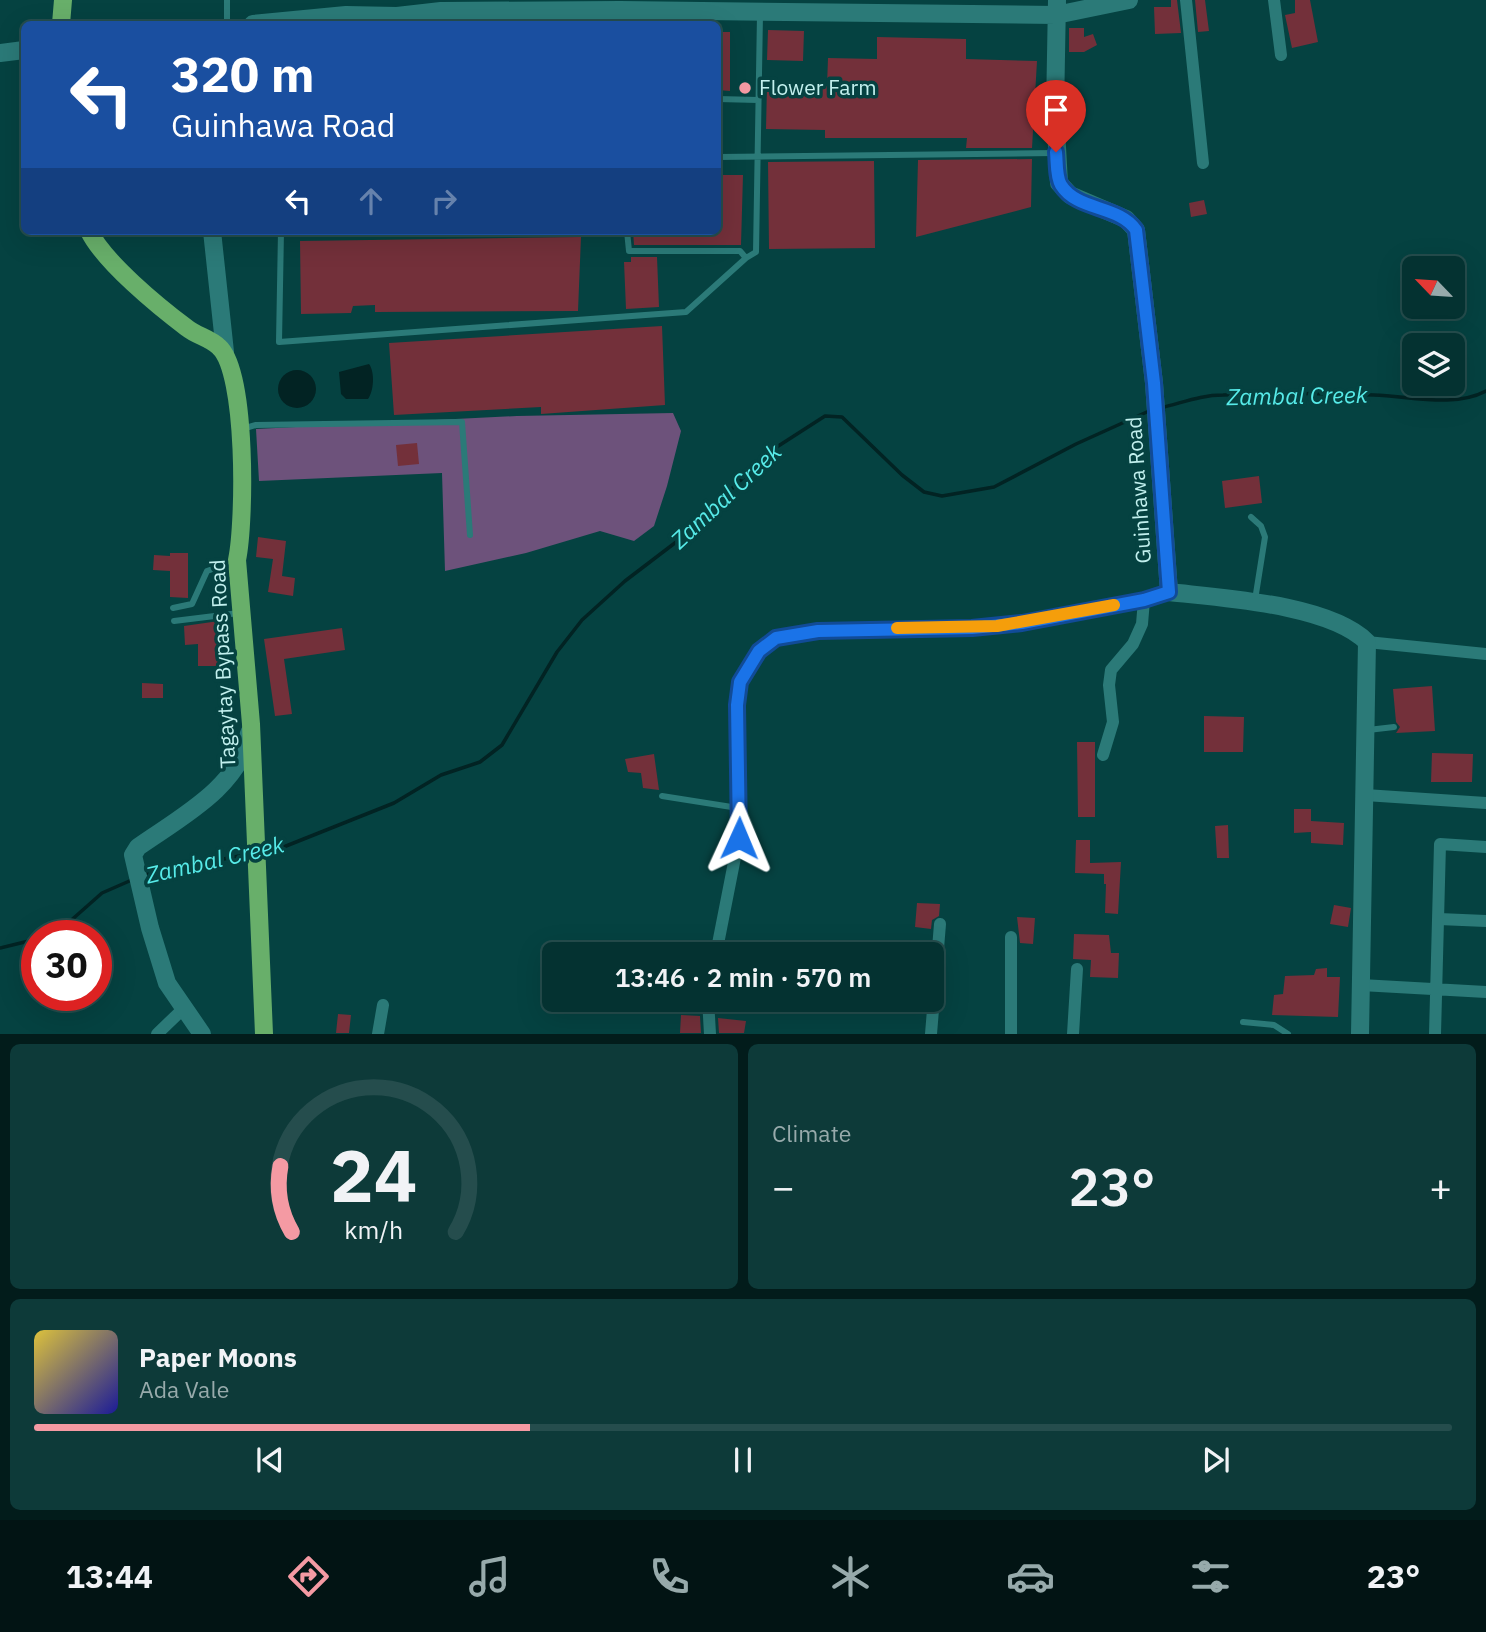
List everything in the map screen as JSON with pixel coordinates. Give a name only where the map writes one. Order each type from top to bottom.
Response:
[{"type":"main road","points":[[61,21],[63,0]]},
{"type":"main road","points":[[92,235],[104,254],[189,330],[208,338],[225,352]]},
{"type":"main road","name":"Tagaytay Bypass Road","points":[[225,352],[234,374],[239,430],[242,533],[237,560],[251,724],[264,1034]]},
{"type":"street","points":[[315,21],[346,15],[397,16],[441,11],[620,13],[680,5],[768,8],[1056,8],[1129,0]]},
{"type":"street","points":[[1186,0],[1203,163]]},
{"type":"street","points":[[1274,0],[1281,55]]},
{"type":"street","name":"Guinhawa Road","points":[[1056,8],[1056,152],[1059,183],[1070,195],[1126,219],[1136,230],[1154,383],[1169,592]]},
{"type":"street","points":[[0,53],[21,50]]},
{"type":"street","points":[[212,235],[225,352]]},
{"type":"street","points":[[718,942],[739,838],[737,705],[740,682],[759,651],[776,638],[818,631],[997,626],[1144,600],[1169,592],[1255,602],[1342,623],[1367,642],[1486,654]]},
{"type":"street","points":[[1103,755],[1113,722],[1109,685],[1111,670],[1139,633],[1144,600]]},
{"type":"street","points":[[1360,1034],[1367,642]]},
{"type":"street","points":[[202,1034],[183,1009],[163,972],[133,857],[136,849],[205,798],[237,767],[247,744],[251,724]]},
{"type":"street","points":[[1365,795],[1486,803]]},
{"type":"street","points":[[1435,1034],[1434,989],[1439,919],[1440,844],[1486,847]]},
{"type":"street","points":[[1439,919],[1486,921]]},
{"type":"street","points":[[931,1034],[940,924]]},
{"type":"street","points":[[1011,937],[1011,1034]]},
{"type":"street","points":[[1073,1034],[1077,969]]},
{"type":"street","points":[[1361,985],[1486,992]]},
{"type":"street","points":[[378,1034],[383,1005]]},
{"type":"street","points":[[157,1034],[183,1009]]},
{"type":"street","points":[[709,1012],[710,1034]]},
{"type":"lane","points":[[227,0],[227,21]]},
{"type":"lane","points":[[281,235],[279,342],[686,312],[756,252],[758,100],[768,8]]},
{"type":"lane","points":[[721,99],[758,100]]},
{"type":"lane","points":[[721,157],[1056,152]]},
{"type":"lane","points":[[627,235],[629,251],[740,251],[746,258]]},
{"type":"lane","points":[[239,430],[256,425],[462,422],[470,535]]},
{"type":"lane","points":[[1251,517],[1261,526],[1265,537],[1255,602]]},
{"type":"lane","points":[[173,608],[192,604],[207,571],[237,560]]},
{"type":"lane","points":[[174,621],[241,612]]},
{"type":"lane","points":[[1366,731],[1394,727]]},
{"type":"lane","points":[[662,796],[739,809]]},
{"type":"lane","points":[[1243,1022],[1274,1025],[1288,1034]]},
{"type":"shaded area","points":[[673,413],[681,431],[667,486],[654,526],[634,541],[600,531],[526,553],[445,571],[442,473],[259,481],[256,429],[517,416]]},
{"type":"water","points":[[369,364],[373,382],[368,399],[346,399],[341,394],[339,372]]},
{"type":"water","points":[[297,370],[310,376],[316,389],[310,402],[297,408],[284,402],[278,389],[284,376]]},
{"type":"building","points":[[1171,0],[1177,0],[1181,33],[1155,34],[1154,7],[1171,7]]},
{"type":"building","points":[[1195,0],[1205,0],[1209,31],[1198,32]]},
{"type":"building","points":[[1295,0],[1310,0],[1318,42],[1292,48],[1285,15],[1295,13]]},
{"type":"building","points":[[1069,28],[1084,28],[1084,37],[1093,34],[1097,45],[1084,52],[1069,52]]},
{"type":"building","points":[[768,30],[804,31],[803,61],[767,60]]},
{"type":"building","points":[[721,32],[730,32],[730,91],[721,90]]},
{"type":"building","points":[[877,37],[966,39],[966,59],[1037,61],[1032,148],[966,148],[967,138],[825,138],[825,130],[766,129],[767,85],[827,86],[828,58],[877,59]]},
{"type":"building","points":[[1032,159],[1031,207],[916,237],[918,160]]},
{"type":"building","points":[[874,161],[875,248],[769,249],[768,162]]},
{"type":"building","points":[[721,175],[743,175],[741,245],[634,245],[633,235],[721,235]]},
{"type":"building","points":[[1204,200],[1207,214],[1191,217],[1189,203]]},
{"type":"building","points":[[581,237],[578,311],[375,312],[375,305],[353,306],[351,313],[301,314],[300,241]]},
{"type":"building","points":[[631,257],[657,257],[659,307],[626,309],[624,262],[631,262]]},
{"type":"building","points":[[662,326],[665,405],[541,414],[541,407],[394,415],[389,343]]},
{"type":"building","points":[[417,443],[419,464],[398,466],[396,445]]},
{"type":"building","points":[[1259,476],[1262,503],[1225,508],[1222,481]]},
{"type":"building","points":[[258,537],[286,541],[282,576],[295,578],[293,596],[268,592],[273,559],[256,557]]},
{"type":"building","points":[[170,553],[188,553],[188,598],[170,597],[170,571],[153,570],[154,555],[170,556]]},
{"type":"building","points":[[219,621],[220,646],[226,646],[226,666],[198,666],[198,644],[185,645],[184,626]]},
{"type":"building","points":[[342,628],[345,650],[284,659],[292,714],[275,716],[264,639]]},
{"type":"building","points":[[142,683],[163,684],[163,698],[142,698]]},
{"type":"building","points":[[1432,686],[1435,731],[1396,733],[1400,727],[1396,722],[1393,689]]},
{"type":"building","points":[[1204,716],[1244,717],[1243,752],[1204,752]]},
{"type":"building","points":[[1077,742],[1095,742],[1095,817],[1078,817]]},
{"type":"building","points":[[1432,753],[1473,754],[1472,782],[1431,782]]},
{"type":"building","points":[[654,754],[659,790],[643,788],[641,773],[628,772],[625,759]]},
{"type":"building","points":[[1294,809],[1311,809],[1311,821],[1344,823],[1343,845],[1311,843],[1311,832],[1294,833]]},
{"type":"building","points":[[1228,825],[1229,858],[1217,858],[1215,826]]},
{"type":"building","points":[[1076,840],[1090,840],[1090,863],[1121,862],[1118,914],[1105,913],[1104,874],[1075,873]]},
{"type":"building","points":[[917,903],[940,904],[939,916],[932,920],[931,929],[915,927]]},
{"type":"building","points":[[1334,905],[1351,908],[1348,927],[1330,924]]},
{"type":"building","points":[[1017,917],[1035,918],[1033,944],[1020,943]]},
{"type":"building","points":[[1074,934],[1109,935],[1111,953],[1119,953],[1118,978],[1090,977],[1091,960],[1073,959]]},
{"type":"building","points":[[1327,968],[1327,977],[1340,977],[1338,1017],[1272,1015],[1274,995],[1283,994],[1285,976],[1314,975],[1316,969]]},
{"type":"building","points":[[338,1014],[351,1015],[349,1033],[336,1033]]},
{"type":"building","points":[[681,1015],[700,1016],[701,1033],[680,1033]]},
{"type":"building","points":[[718,1018],[746,1021],[744,1033],[719,1033]]},
{"type":"waterway","name":"Zambal Creek","points":[[1160,408],[1215,395],[1336,394],[1446,400],[1486,391]]},
{"type":"waterway","name":"Zambal Creek","points":[[261,852],[276,850],[394,803],[441,775],[480,762],[502,745],[557,652],[582,620],[625,581],[684,536],[769,452],[825,416],[842,417],[902,475],[924,492],[942,496],[994,487],[1076,444],[1149,411]]},
{"type":"waterway","name":"Zambal Creek","points":[[144,874],[250,854]]},
{"type":"waterway","name":"Zambal Creek","points":[[71,920],[102,893],[134,879]]},
{"type":"waterway","name":"Zambal Creek","points":[[0,948],[21,943]]},
{"type":"slow traffic","points":[[897,628],[997,626],[1114,605]]},
{"type":"place","name":"Flower Farm","points":[[745,88]]},
{"type":"route","points":[[739,838],[737,705],[740,682],[759,651],[776,638],[818,631],[972,628],[1022,623],[1144,600],[1169,592],[1150,336],[1136,230],[1126,219],[1070,195],[1059,183],[1056,152]]}]
